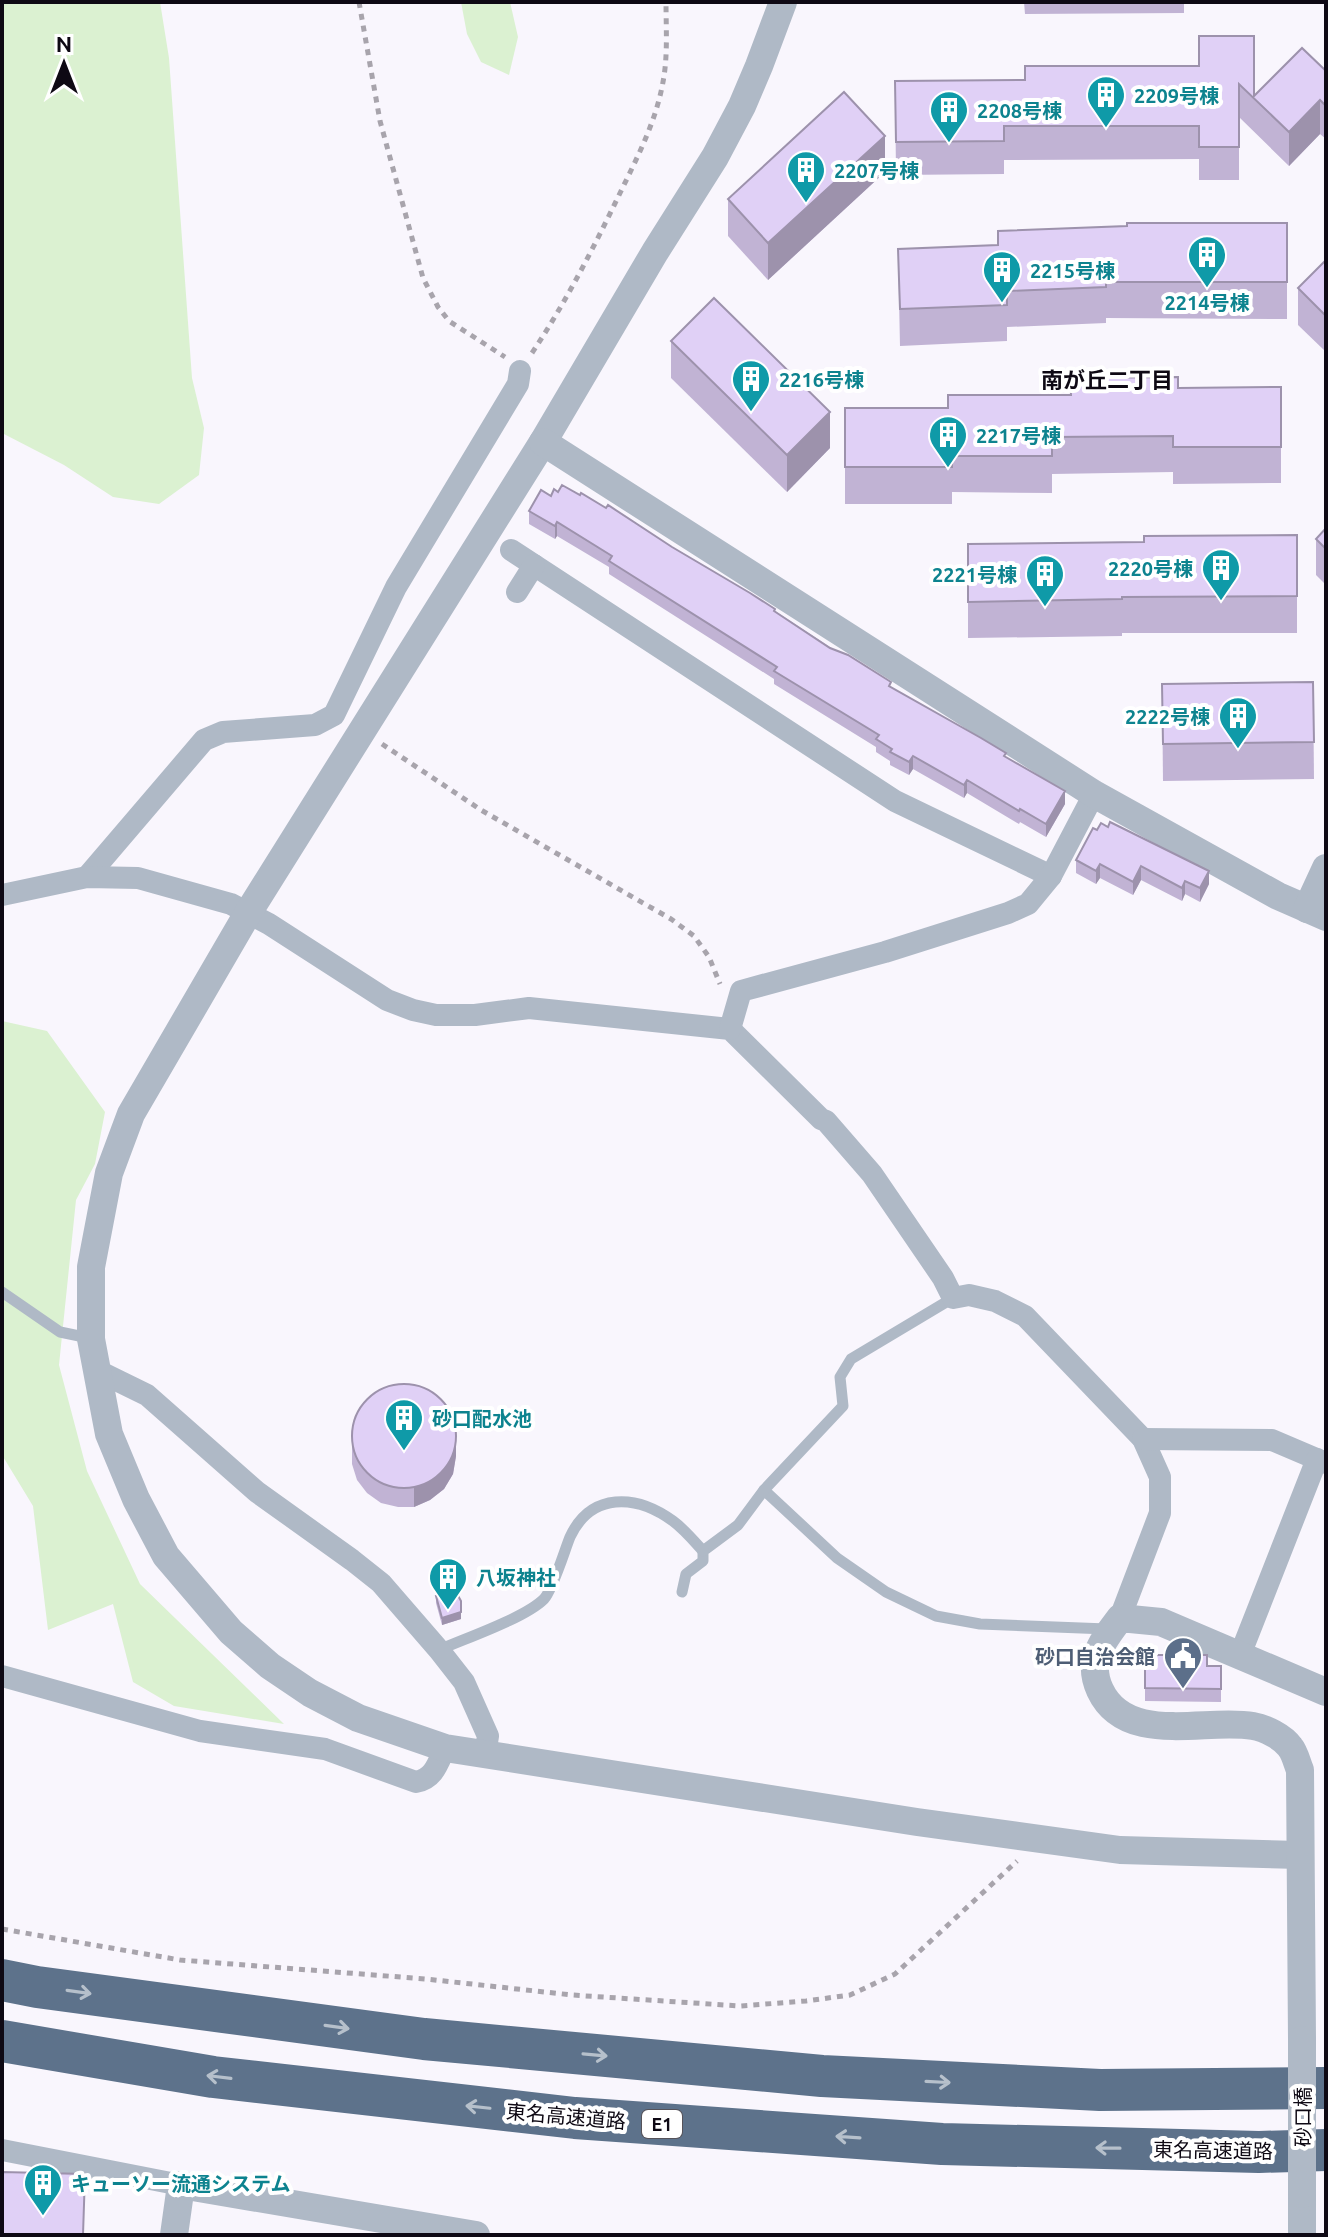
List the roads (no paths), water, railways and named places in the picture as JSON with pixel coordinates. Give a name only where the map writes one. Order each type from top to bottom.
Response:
[{"type":"highway","points":[[2,1980],[424,2039],[822,2076],[1100,2090],[1326,2088]]},
{"type":"highway","name":"東名高速道路","points":[[2,2041],[213,2077],[575,2118],[942,2144],[1259,2152],[1326,2150]]},
{"type":"street","points":[[783,2],[754,79],[715,157],[543,442],[248,913],[131,1114],[109,1173],[91,1267],[91,1339],[109,1434],[136,1499],[166,1556],[231,1632],[270,1666],[310,1693],[358,1718],[445,1748],[1020,1837],[1120,1850],[1300,1855]]},
{"type":"street","points":[[87,877],[204,740],[223,732],[315,725],[334,715],[396,587],[518,384],[520,371]]},
{"type":"street","points":[[543,442],[1094,794],[1264,889],[1316,913],[1326,868]]},
{"type":"street","points":[[511,550],[895,801],[1051,876]]},
{"type":"street","points":[[517,592],[534,565]]},
{"type":"street","points":[[334,715],[361,730]]},
{"type":"street","points":[[733,1019],[741,991],[885,952],[1028,904],[1051,876],[1094,794]]},
{"type":"street","points":[[2,895],[87,877],[138,878],[231,904],[269,924],[387,1000],[436,1015],[475,1015],[529,1008],[733,1019],[872,1174],[943,1278],[953,1298],[969,1295],[995,1301],[1025,1316],[1143,1439],[1160,1477],[1160,1513],[1116,1624],[1161,1622],[1326,1692]]},
{"type":"street","points":[[96,1370],[147,1395],[257,1492],[381,1583],[464,1682],[488,1736],[485,1755]]},
{"type":"street","points":[[1143,1439],[1272,1440],[1321,1461],[1240,1655]]},
{"type":"street","name":"砂口橋","points":[[1116,1624],[1096,1652],[1095,1680],[1106,1703],[1126,1717],[1147,1725],[1254,1726],[1277,1735],[1291,1747],[1300,1770],[1302,2235]]},
{"type":"street","points":[[2,1676],[200,1731],[325,1749],[416,1782],[426,1780],[432,1774],[445,1748]]},
{"type":"street","points":[[2,2150],[181,2185],[476,2235]]},
{"type":"street","points":[[174,2235],[181,2185]]},
{"type":"lane","points":[[2,1292],[60,1332],[91,1339]]},
{"type":"lane","points":[[703,1551],[738,1525],[764,1490],[843,1406],[840,1377],[851,1359],[953,1298]]},
{"type":"lane","points":[[764,1490],[837,1558],[886,1592],[936,1616],[980,1624],[1116,1624]]},
{"type":"lane","points":[[439,1650],[520,1615],[545,1598],[579,1521],[602,1503],[628,1501],[652,1509],[674,1521],[703,1551],[703,1561],[686,1574],[682,1592]]},
{"type":"place","name":"2209号棟","points":[[1106,129]]},
{"type":"place","name":"2208号棟","points":[[949,144]]},
{"type":"place","name":"2207号棟","points":[[806,204]]},
{"type":"place","name":"2214号棟","points":[[1207,289]]},
{"type":"place","name":"2215号棟","points":[[1002,304]]},
{"type":"place","name":"2216号棟","points":[[751,413]]},
{"type":"place","name":"2217号棟","points":[[948,469]]},
{"type":"place","name":"2220号棟","points":[[1221,602]]},
{"type":"place","name":"2221号棟","points":[[1045,608]]},
{"type":"place","name":"2222号棟","points":[[1238,750]]},
{"type":"place","name":"砂口配水池","points":[[404,1452]]},
{"type":"place","name":"八坂神社","points":[[448,1611]]},
{"type":"place","name":"砂口自治会館","points":[[1183,1690]]},
{"type":"place","name":"キューソー流通システム","points":[[43,2217]]},
{"type":"district","name":"南が丘二丁目","points":[[1107,379]]}]
